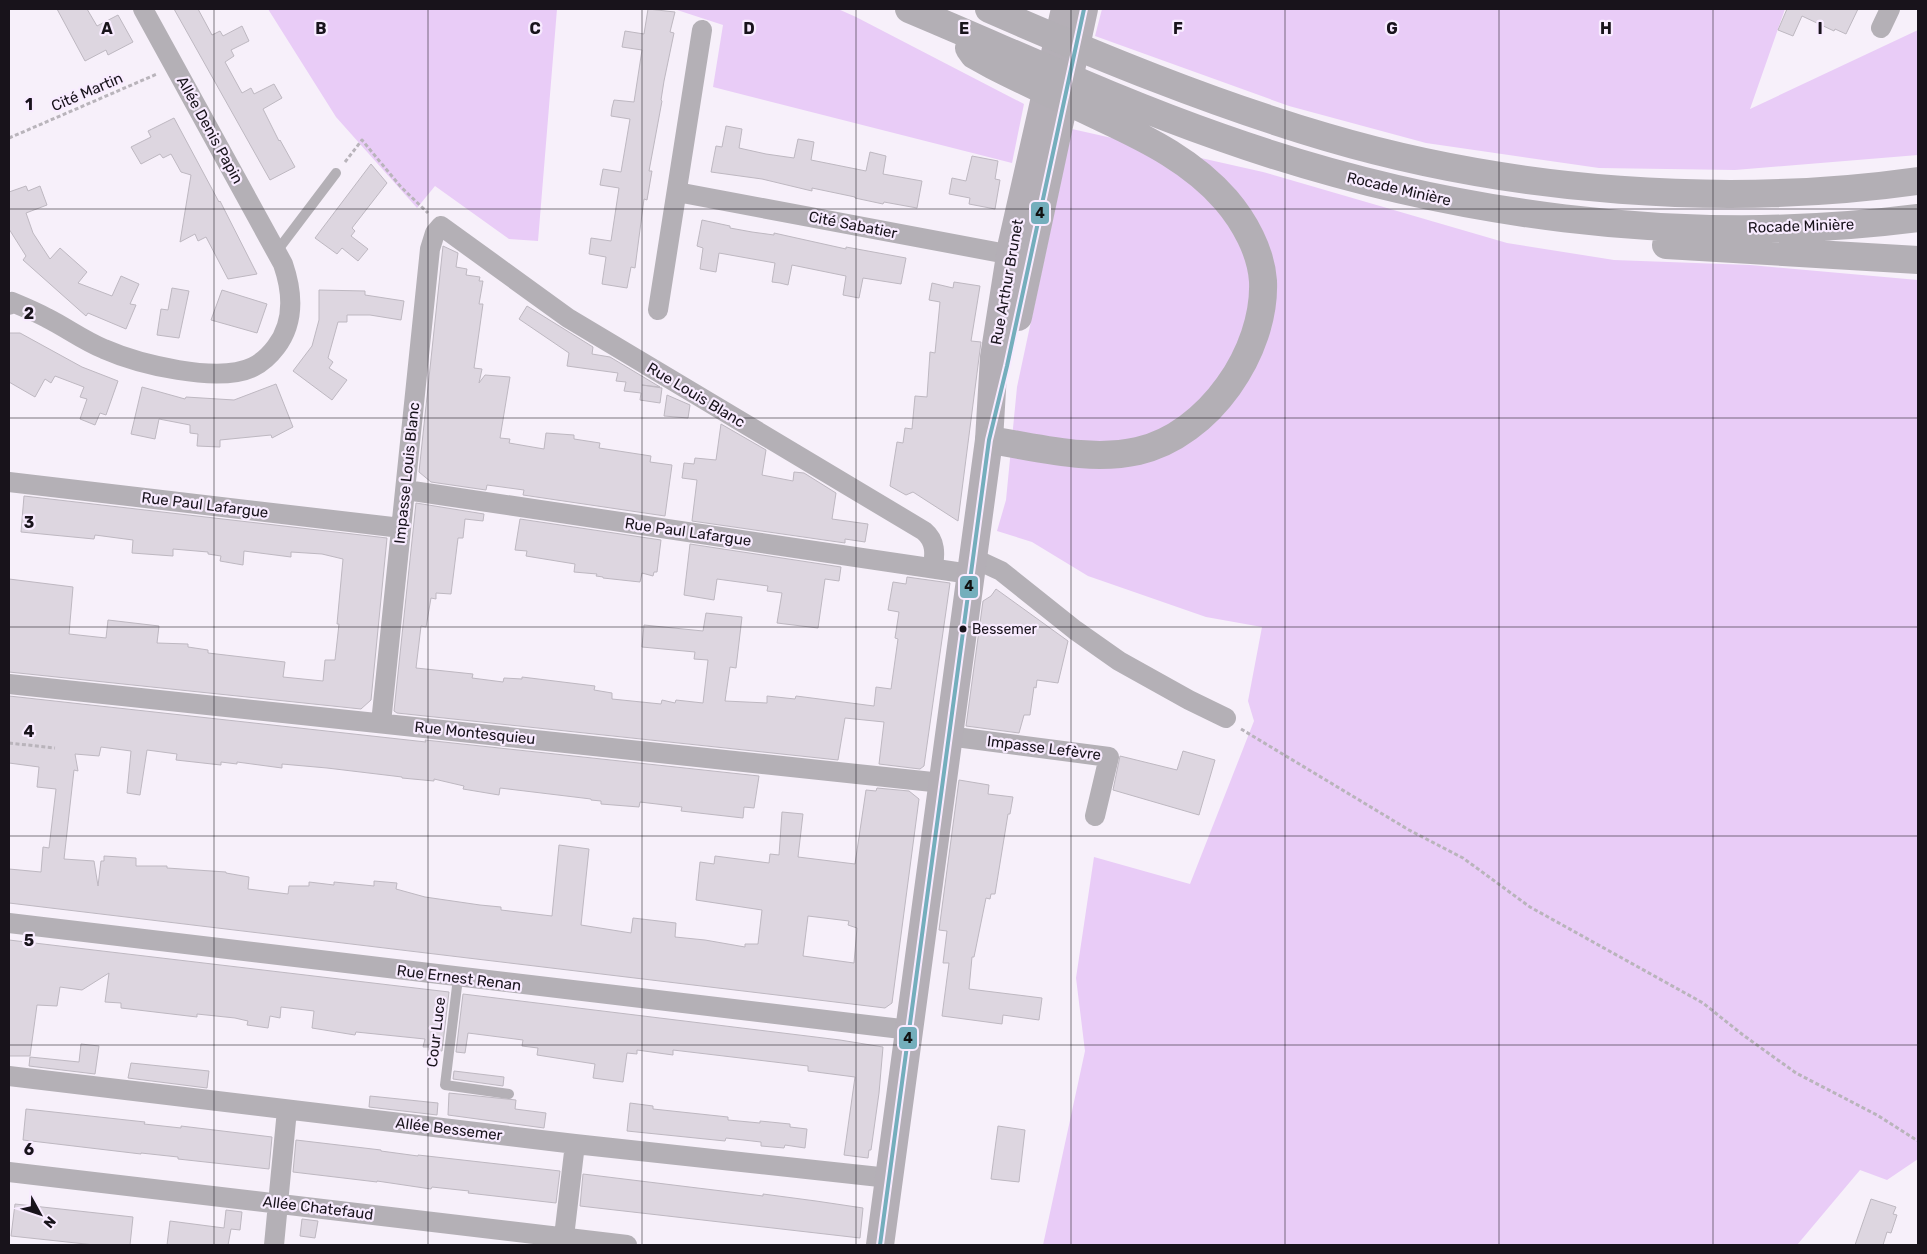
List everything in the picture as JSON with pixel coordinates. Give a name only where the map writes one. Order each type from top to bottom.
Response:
[{"type":"highway","name":"Rocade Minière","points":[[909,9],[1110,95],[1188,125],[1307,166],[1431,197],[1491,208],[1586,221],[1690,228],[1750,229],[1843,226],[1918,218]]},
{"type":"highway","points":[[989,9],[1114,62],[1254,115],[1329,138],[1461,168],[1597,188],[1710,193],[1814,191],[1918,181]]},
{"type":"highway","points":[[951,26],[974,55],[1015,77],[1130,131],[1178,157],[1203,176],[1225,199],[1244,225],[1257,252],[1263,280],[1258,326],[1239,371],[1206,412],[1168,440],[1140,451],[1109,455],[1066,452],[989,440]]},
{"type":"highway","points":[[1586,221],[1610,240],[1918,260]]},
{"type":"street","name":"Allée Denis Papin","points":[[10,301],[47,318],[96,346],[133,360],[184,371],[230,373],[253,367],[271,352],[286,332],[292,296],[286,273],[277,251],[143,9]]},
{"type":"street","points":[[1881,28],[1890,9]]},
{"type":"street","name":"Rue Arthur Brunet","points":[[880,1245],[989,440],[994,357],[1020,256],[1076,13]]},
{"type":"street","points":[[658,310],[702,30]]},
{"type":"street","name":"Cité Sabatier","points":[[677,192],[1020,256]]},
{"type":"street","name":"Impasse Louis Blanc","points":[[380,724],[430,249],[435,234],[441,226]]},
{"type":"street","name":"Rue Louis Blanc","points":[[441,226],[568,318],[924,531],[929,535],[934,548],[933,568]]},
{"type":"street","name":"Rue Paul Lafargue","points":[[9,482],[401,528]]},
{"type":"street","name":"Rue Paul Lafargue","points":[[406,490],[933,568],[971,566],[1001,571],[1075,630],[1120,660],[1189,700],[1226,718]]},
{"type":"street","name":"Rue Montesquieu","points":[[9,684],[942,783]]},
{"type":"street","name":"Impasse Lefèvre","points":[[948,736],[1109,757],[1095,816]]},
{"type":"street","name":"Rue Ernest Renan","points":[[9,923],[458,978],[910,1030]]},
{"type":"street","name":"Allée Bessemer","points":[[9,1076],[574,1144],[889,1178]]},
{"type":"street","points":[[274,1245],[287,1110]]},
{"type":"street","points":[[564,1242],[574,1144]]},
{"type":"street","name":"Allée Chatefaud","points":[[9,1172],[278,1203],[564,1242],[627,1245]]},
{"type":"lane","points":[[277,251],[336,173]]},
{"type":"lane","name":"Cour Luce","points":[[458,978],[445,1085],[509,1094]]},
{"type":"path","name":"Cité Martin","points":[[9,138],[174,66]]},
{"type":"path","points":[[336,173],[362,140],[401,187],[441,226]]},
{"type":"path","points":[[1226,718],[1244,732],[1409,830],[1463,858],[1530,907],[1703,1002],[1743,1035],[1796,1073],[1877,1116],[1918,1141]]},
{"type":"path","points":[[9,743],[55,748]]},
{"type":"shaded area","points":[[268,9],[557,9],[538,241],[509,239],[435,186],[417,208],[336,117]]},
{"type":"shaded area","points":[[674,9],[838,9],[856,17],[1024,104],[1012,163],[713,87],[723,25]]},
{"type":"shaded area","points":[[1102,9],[1785,9],[1750,109],[1918,30],[1918,155],[1735,170],[1599,168],[1426,143],[1289,106],[1095,36]]},
{"type":"shaded area","points":[[1072,129],[1263,172],[1507,243],[1614,260],[1750,265],[1918,280],[1918,1159],[1887,1180],[1860,1170],[1797,1245],[1043,1245],[1085,1051],[1076,978],[1094,857],[1190,884],[1254,721],[1248,701],[1262,627],[1206,617],[1088,576],[1032,542],[997,531],[1006,500],[1017,387]]},
{"type":"building","points":[[57,9],[87,9],[97,26],[118,15],[133,42],[108,55],[106,50],[85,61]]},
{"type":"building","points":[[174,9],[198,9],[212,35],[220,31],[223,36],[242,26],[249,41],[231,50],[234,56],[225,62],[242,93],[251,88],[254,94],[274,84],[282,98],[263,109],[295,167],[270,180]]},
{"type":"building","points":[[648,9],[675,12],[670,32],[674,33],[649,171],[652,171],[647,200],[644,199],[635,268],[631,267],[627,288],[602,284],[606,257],[589,254],[591,238],[611,241],[619,188],[600,185],[603,169],[621,172],[630,119],[611,116],[612,108],[614,100],[634,102],[642,50],[622,47],[625,31],[644,34]]},
{"type":"building","points":[[1787,9],[1858,9],[1846,34],[1835,29],[1834,31],[1802,16],[1793,36],[1778,30]]},
{"type":"building","points":[[174,118],[220,201],[257,274],[228,279],[206,237],[198,241],[195,234],[180,242],[191,175],[181,172],[171,154],[163,158],[160,154],[141,164],[131,147],[151,137],[148,131]]},
{"type":"building","points":[[726,126],[742,129],[739,148],[766,154],[794,158],[798,139],[814,142],[811,160],[866,171],[870,152],[886,156],[883,174],[922,181],[917,208],[884,202],[883,204],[812,188],[812,191],[762,179],[711,172],[716,146],[722,147]]},
{"type":"building","points":[[972,156],[998,161],[995,179],[1000,180],[995,209],[969,204],[970,198],[949,194],[952,178],[966,181]]},
{"type":"building","points":[[371,164],[387,183],[352,228],[355,231],[351,236],[368,249],[358,261],[342,248],[337,254],[315,238]]},
{"type":"building","points":[[26,186],[28,191],[40,186],[47,205],[26,213],[33,233],[50,259],[60,248],[87,272],[78,283],[112,296],[121,276],[139,284],[130,304],[136,305],[126,329],[88,313],[86,316],[23,260],[26,256],[9,229],[9,192]]},
{"type":"building","points":[[702,220],[730,226],[730,228],[774,235],[774,233],[846,249],[846,247],[906,258],[901,284],[863,278],[859,298],[843,295],[846,276],[792,265],[788,285],[772,282],[775,263],[719,253],[716,272],[700,269],[703,248],[697,246]]},
{"type":"building","points":[[443,246],[458,253],[456,267],[467,269],[466,275],[480,277],[479,281],[483,281],[479,304],[483,304],[474,368],[482,369],[479,383],[485,375],[510,377],[500,438],[510,439],[509,443],[544,449],[546,433],[574,435],[574,439],[600,443],[599,448],[651,456],[650,462],[672,465],[665,516],[523,495],[524,490],[487,485],[486,490],[431,482],[419,472]]},
{"type":"building","points":[[954,282],[980,286],[971,341],[981,342],[958,521],[913,492],[906,495],[890,486],[897,442],[903,443],[905,428],[912,429],[915,396],[927,397],[930,352],[935,353],[940,302],[929,300],[932,283],[953,288]]},
{"type":"building","points":[[172,288],[189,291],[179,338],[157,335],[161,309],[168,310]]},
{"type":"building","points":[[222,290],[267,304],[257,333],[211,320]]},
{"type":"building","points":[[319,290],[365,291],[365,295],[404,301],[401,320],[370,315],[347,315],[347,322],[338,322],[328,358],[333,362],[329,368],[347,380],[332,400],[293,371],[312,346],[319,320]]},
{"type":"building","points":[[527,306],[593,347],[592,354],[610,357],[660,387],[642,385],[662,388],[660,403],[640,400],[641,393],[624,391],[626,382],[616,381],[618,373],[567,366],[569,353],[519,319]]},
{"type":"building","points":[[9,333],[20,333],[82,367],[118,381],[106,415],[100,413],[95,425],[80,419],[87,399],[80,397],[84,387],[55,376],[51,383],[45,379],[35,397],[9,382]]},
{"type":"building","points":[[276,384],[293,427],[272,438],[271,435],[220,440],[220,447],[197,446],[198,434],[190,433],[190,425],[159,419],[155,439],[131,434],[142,387],[185,399],[186,397],[234,400]]},
{"type":"building","points":[[667,395],[690,405],[688,418],[664,416]]},
{"type":"building","points":[[721,424],[766,450],[762,475],[793,481],[794,472],[804,473],[836,493],[832,519],[868,524],[865,542],[845,539],[845,543],[692,521],[697,480],[682,478],[684,463],[694,464],[695,458],[716,460]]},
{"type":"building","points":[[24,496],[387,538],[371,700],[361,709],[9,672],[9,579],[73,587],[69,634],[106,638],[108,620],[159,626],[157,643],[188,644],[188,647],[208,650],[208,653],[285,662],[283,677],[323,681],[325,660],[335,660],[339,624],[337,624],[343,559],[322,554],[291,552],[291,557],[244,551],[243,565],[220,561],[221,556],[208,554],[208,552],[173,549],[173,556],[132,553],[133,540],[95,535],[94,539],[21,532]]},
{"type":"building","points":[[416,503],[484,514],[483,521],[465,519],[463,538],[458,538],[451,594],[436,593],[436,599],[431,598],[426,627],[421,626],[416,668],[473,674],[472,678],[503,682],[504,678],[522,679],[522,677],[595,686],[594,690],[612,693],[612,699],[661,704],[662,700],[675,703],[676,700],[703,703],[708,660],[694,659],[695,652],[642,647],[644,625],[703,631],[706,613],[742,617],[736,668],[730,667],[725,701],[767,703],[767,696],[795,699],[796,696],[874,706],[876,687],[891,689],[898,639],[895,638],[899,612],[888,610],[893,582],[906,584],[907,577],[950,583],[924,766],[920,769],[879,764],[884,722],[845,718],[838,760],[397,713],[394,711]]},
{"type":"building","points":[[520,519],[661,540],[657,572],[654,572],[653,576],[642,573],[640,582],[603,578],[596,576],[597,574],[574,572],[575,564],[526,556],[527,551],[515,550]]},
{"type":"building","points":[[690,544],[841,567],[839,581],[825,579],[818,628],[777,623],[782,593],[767,591],[768,586],[717,579],[714,600],[684,595]]},
{"type":"building","points":[[996,589],[1068,641],[1058,683],[1037,680],[1036,688],[1034,687],[1030,715],[1024,715],[1019,733],[966,726],[983,601],[991,596]]},
{"type":"building","points":[[9,696],[426,742],[425,740],[759,776],[754,808],[744,807],[743,818],[681,811],[682,807],[640,802],[639,807],[601,804],[601,801],[591,799],[500,788],[499,795],[463,789],[464,786],[434,779],[434,781],[402,778],[327,768],[282,764],[282,768],[237,762],[237,764],[221,762],[221,765],[176,760],[177,754],[147,750],[140,795],[127,793],[131,751],[101,747],[99,756],[75,754],[78,771],[74,770],[64,859],[94,861],[98,886],[101,861],[104,861],[104,856],[136,858],[136,866],[167,866],[167,868],[226,872],[249,877],[248,889],[288,894],[289,886],[309,886],[309,882],[334,885],[334,882],[374,886],[374,881],[397,883],[396,889],[425,897],[501,907],[501,910],[552,916],[559,845],[589,849],[581,925],[631,933],[633,918],[676,923],[675,937],[745,947],[745,944],[758,944],[762,910],[696,900],[700,862],[714,864],[715,856],[769,863],[770,854],[779,855],[782,812],[803,814],[798,857],[855,864],[866,790],[876,791],[877,788],[909,791],[919,799],[892,1003],[885,1008],[9,903],[9,869],[41,872],[43,847],[49,848],[56,789],[37,787],[39,767],[9,763]],"holes":[[[808,916],[849,921],[848,925],[857,928],[854,963],[803,956]]]},
{"type":"building","points":[[1183,751],[1215,760],[1199,815],[1113,790],[1120,756],[1177,770]]},
{"type":"building","points":[[959,780],[989,785],[988,794],[1013,797],[1010,814],[1008,814],[995,894],[991,894],[990,899],[986,898],[974,957],[972,957],[969,989],[1042,998],[1039,1020],[1003,1015],[1002,1024],[942,1016],[949,963],[943,963],[947,931],[939,930]]},
{"type":"building","points":[[9,940],[449,992],[442,1051],[423,1047],[425,1039],[356,1032],[355,1035],[312,1028],[314,1011],[281,1007],[280,1018],[270,1016],[268,1028],[247,1025],[248,1021],[235,1018],[197,1014],[197,1017],[121,1008],[121,1003],[105,1002],[109,973],[82,990],[60,987],[57,1006],[37,1005],[30,1056],[9,1056]]},
{"type":"building","points":[[463,994],[840,1040],[883,1047],[879,1093],[871,1150],[869,1150],[868,1158],[844,1155],[855,1077],[808,1071],[808,1066],[673,1050],[673,1055],[637,1050],[637,1054],[627,1053],[623,1082],[593,1078],[595,1064],[537,1055],[538,1048],[522,1046],[523,1040],[468,1033],[465,1053],[456,1052]]},
{"type":"building","points":[[81,1044],[99,1046],[95,1074],[29,1066],[30,1057],[79,1062]]},
{"type":"building","points":[[131,1063],[209,1071],[207,1088],[128,1078]]},
{"type":"building","points":[[454,1071],[504,1077],[503,1086],[453,1079]]},
{"type":"building","points":[[449,1093],[516,1100],[515,1109],[546,1113],[544,1128],[448,1115]]},
{"type":"building","points":[[370,1096],[438,1103],[437,1115],[369,1107]]},
{"type":"building","points":[[630,1103],[653,1106],[653,1109],[728,1117],[728,1120],[790,1124],[790,1127],[807,1129],[805,1148],[785,1145],[784,1148],[761,1146],[761,1142],[726,1138],[725,1141],[627,1131]]},
{"type":"building","points":[[26,1109],[145,1122],[144,1124],[181,1128],[181,1126],[272,1137],[269,1169],[23,1140]]},
{"type":"building","points":[[998,1126],[1025,1130],[1019,1182],[991,1179]]},
{"type":"building","points":[[296,1140],[418,1156],[560,1171],[556,1203],[468,1193],[469,1191],[432,1187],[431,1189],[293,1172]]},
{"type":"building","points":[[583,1174],[763,1196],[763,1194],[863,1208],[860,1238],[580,1206]]},
{"type":"building","points":[[1871,1199],[1896,1207],[1893,1214],[1897,1215],[1891,1233],[1887,1232],[1883,1245],[1855,1245]]},
{"type":"building","points":[[15,1204],[133,1217],[130,1245],[95,1245],[11,1236]]},
{"type":"building","points":[[226,1210],[242,1212],[240,1230],[231,1229],[228,1245],[167,1245],[170,1221],[224,1228]]},
{"type":"building","points":[[302,1219],[318,1221],[315,1238],[300,1236]]},
{"type":"transit line","name":"4","points":[[880,1245],[989,440],[1007,366],[1084,9]]},
{"type":"place","name":"Bessemer","points":[[963,629]]}]
